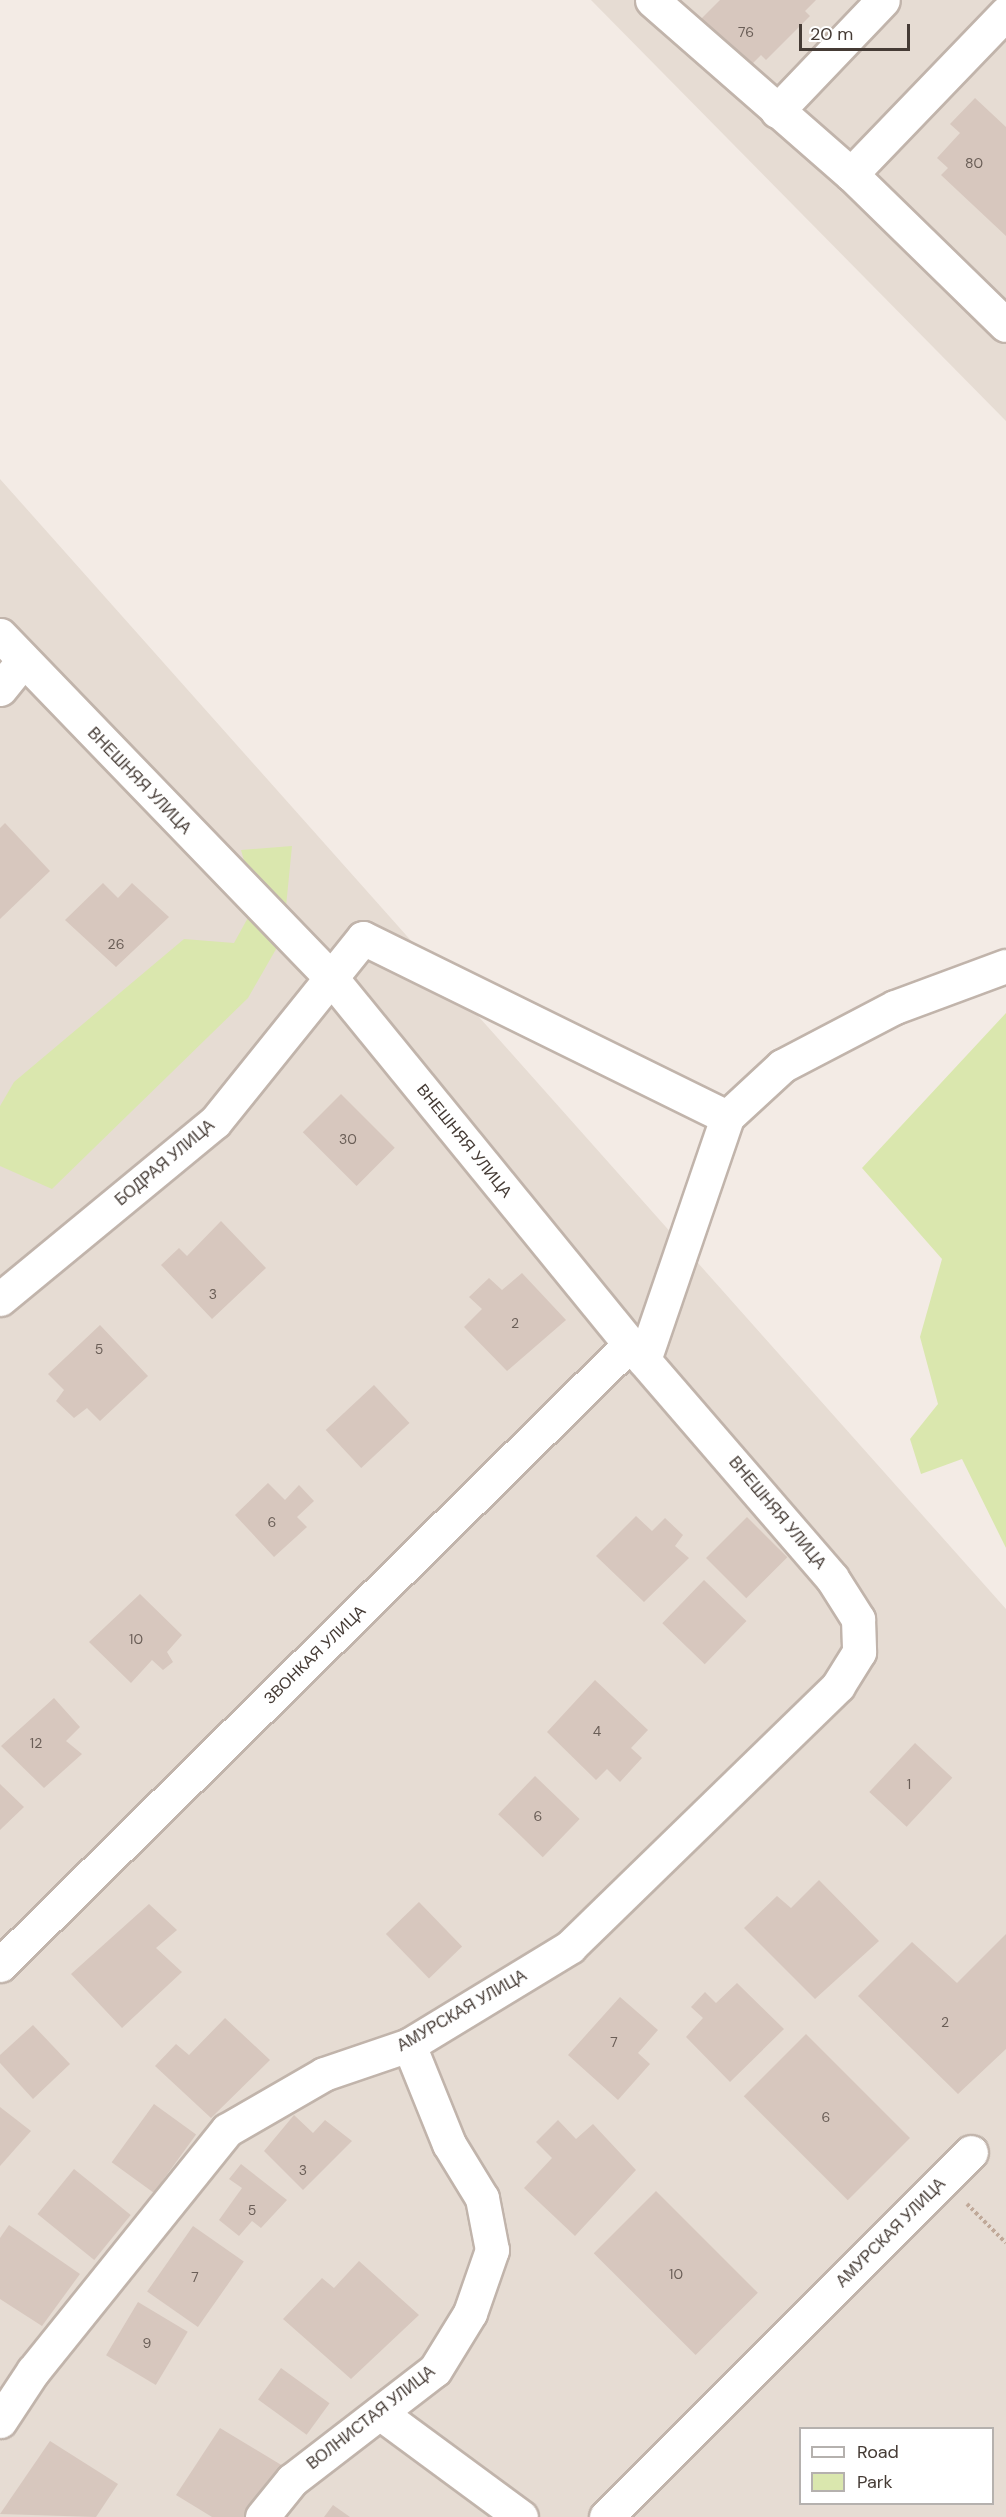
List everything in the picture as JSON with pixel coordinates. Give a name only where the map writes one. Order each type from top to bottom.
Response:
[{"type":"street","points":[[652,0],[851,174],[1006,325]]},
{"type":"street","points":[[777,111],[883,0]]},
{"type":"street","points":[[851,174],[1002,25]]},
{"type":"street","name":"ВНЕШНЯЯ УЛИЦА","points":[[0,634],[22,662],[332,979],[637,1352],[832,1578],[858,1619],[859,1652]]},
{"type":"street","points":[[0,688],[22,662]]},
{"type":"street","name":"БОДРАЯ УЛИЦА","points":[[0,1299],[215,1122],[363,938],[727,1117]]},
{"type":"street","points":[[637,1352],[727,1117],[782,1065],[895,1007],[1006,966]]},
{"type":"street","name":"ЗВОНКАЯ УЛИЦА","points":[[0,1965],[637,1352]]},
{"type":"street","name":"АМУРСКАЯ УЛИЦА","points":[[0,2421],[33,2371],[227,2130],[324,2074],[409,2045],[570,1947],[838,1686],[859,1652]]},
{"type":"street","name":"ВОЛНИСТАЯ УЛИЦА","points":[[262,2517],[292,2481],[435,2370],[470,2313],[492,2250],[482,2198],[449,2145],[409,2045]]},
{"type":"street","name":"АМУРСКАЯ УЛИЦА","points":[[606,2517],[971,2152]]},
{"type":"street","points":[[380,2413],[521,2517]]},
{"type":"path","points":[[943,2181],[1006,2243]]},
{"type":"shaded area","points":[[591,0],[1006,0],[1006,421]]},
{"type":"shaded area","points":[[0,479],[1006,1609],[1006,2517],[0,2517]]},
{"type":"green space","points":[[292,846],[283,937],[248,998],[52,1189],[0,1166],[0,1106],[14,1082],[184,939],[234,943],[256,903],[241,850]]},
{"type":"green space","points":[[1006,1013],[1006,1548],[962,1459],[921,1474],[910,1439],[938,1404],[920,1337],[942,1259],[862,1168]]},
{"type":"building","points":[[720,0],[816,0],[805,11],[810,16],[766,60],[761,55],[751,65],[722,37],[712,46],[693,27]]},
{"type":"building","points":[[975,98],[1006,127],[1006,236],[941,175],[948,168],[937,158],[960,133],[950,124]]},
{"type":"building","points":[[5,823],[50,871],[0,919],[0,828]]},
{"type":"building","points":[[103,883],[118,898],[132,883],[169,917],[116,967],[65,920]]},
{"type":"building","points":[[341,1094],[395,1148],[357,1186],[303,1132]]},
{"type":"building","points":[[221,1221],[266,1268],[212,1319],[161,1265],[179,1248],[187,1256]]},
{"type":"building","points":[[522,1273],[566,1320],[507,1371],[464,1327],[482,1309],[469,1297],[489,1278],[502,1290]]},
{"type":"building","points":[[100,1325],[148,1376],[100,1421],[87,1408],[74,1418],[56,1401],[64,1390],[48,1374]]},
{"type":"building","points":[[374,1385],[409,1423],[361,1468],[326,1430]]},
{"type":"building","points":[[268,1483],[285,1500],[299,1485],[314,1501],[297,1517],[307,1527],[274,1557],[235,1515]]},
{"type":"building","points":[[636,1516],[652,1531],[665,1518],[683,1535],[675,1546],[689,1558],[644,1602],[596,1556]]},
{"type":"building","points":[[747,1517],[787,1557],[746,1598],[706,1558]]},
{"type":"building","points":[[704,1580],[746,1621],[705,1664],[662,1623]]},
{"type":"building","points":[[140,1594],[182,1635],[167,1652],[173,1662],[163,1670],[152,1660],[131,1683],[89,1642]]},
{"type":"building","points":[[595,1680],[648,1730],[631,1748],[642,1758],[620,1782],[607,1769],[596,1780],[547,1732]]},
{"type":"building","points":[[54,1698],[80,1727],[66,1741],[82,1754],[44,1788],[1,1746]]},
{"type":"building","points":[[915,1743],[952,1778],[907,1827],[869,1792]]},
{"type":"building","points":[[535,1776],[580,1819],[543,1857],[498,1814]]},
{"type":"building","points":[[0,1784],[24,1807],[0,1830]]},
{"type":"building","points":[[819,1880],[879,1941],[815,1999],[744,1928],[777,1896],[791,1908]]},
{"type":"building","points":[[419,1902],[462,1947],[429,1979],[386,1934]]},
{"type":"building","points":[[149,1904],[177,1930],[156,1948],[182,1972],[122,2028],[71,1974]]},
{"type":"building","points":[[1006,1934],[1006,2049],[958,2094],[858,1996],[912,1942],[957,1983]]},
{"type":"building","points":[[737,1983],[784,2029],[730,2082],[686,2037],[703,2018],[691,2007],[705,1992],[716,2003]]},
{"type":"building","points":[[620,1997],[658,2030],[638,2053],[650,2064],[618,2100],[568,2055]]},
{"type":"building","points":[[225,2018],[270,2060],[211,2118],[155,2066],[176,2044],[189,2055]]},
{"type":"building","points":[[33,2025],[70,2064],[33,2099],[0,2063],[0,2055]]},
{"type":"building","points":[[806,2034],[910,2138],[848,2200],[744,2096]]},
{"type":"building","points":[[154,2104],[196,2135],[154,2193],[112,2162]]},
{"type":"building","points":[[0,2107],[31,2131],[0,2166]]},
{"type":"building","points":[[294,2115],[313,2133],[325,2120],[352,2141],[303,2190],[264,2151]]},
{"type":"building","points":[[558,2120],[576,2139],[593,2124],[636,2170],[575,2236],[524,2188],[552,2158],[536,2142]]},
{"type":"building","points":[[241,2164],[287,2200],[261,2228],[252,2221],[239,2236],[219,2220],[242,2188],[229,2179]]},
{"type":"building","points":[[74,2169],[131,2215],[94,2260],[37,2214]]},
{"type":"building","points":[[656,2191],[758,2293],[696,2355],[594,2253]]},
{"type":"building","points":[[9,2225],[80,2274],[42,2326],[0,2299],[0,2238]]},
{"type":"building","points":[[193,2226],[244,2262],[198,2327],[147,2292]]},
{"type":"building","points":[[359,2261],[419,2315],[351,2379],[283,2319],[322,2278],[334,2288]]},
{"type":"building","points":[[138,2302],[188,2332],[156,2385],[106,2355]]},
{"type":"building","points":[[281,2368],[330,2403],[307,2435],[258,2400]]},
{"type":"building","points":[[220,2428],[283,2466],[249,2517],[212,2517],[176,2495]]},
{"type":"building","points":[[50,2441],[118,2484],[96,2517],[0,2514]]},
{"type":"building","points":[[333,2505],[350,2517],[324,2517]]}]
